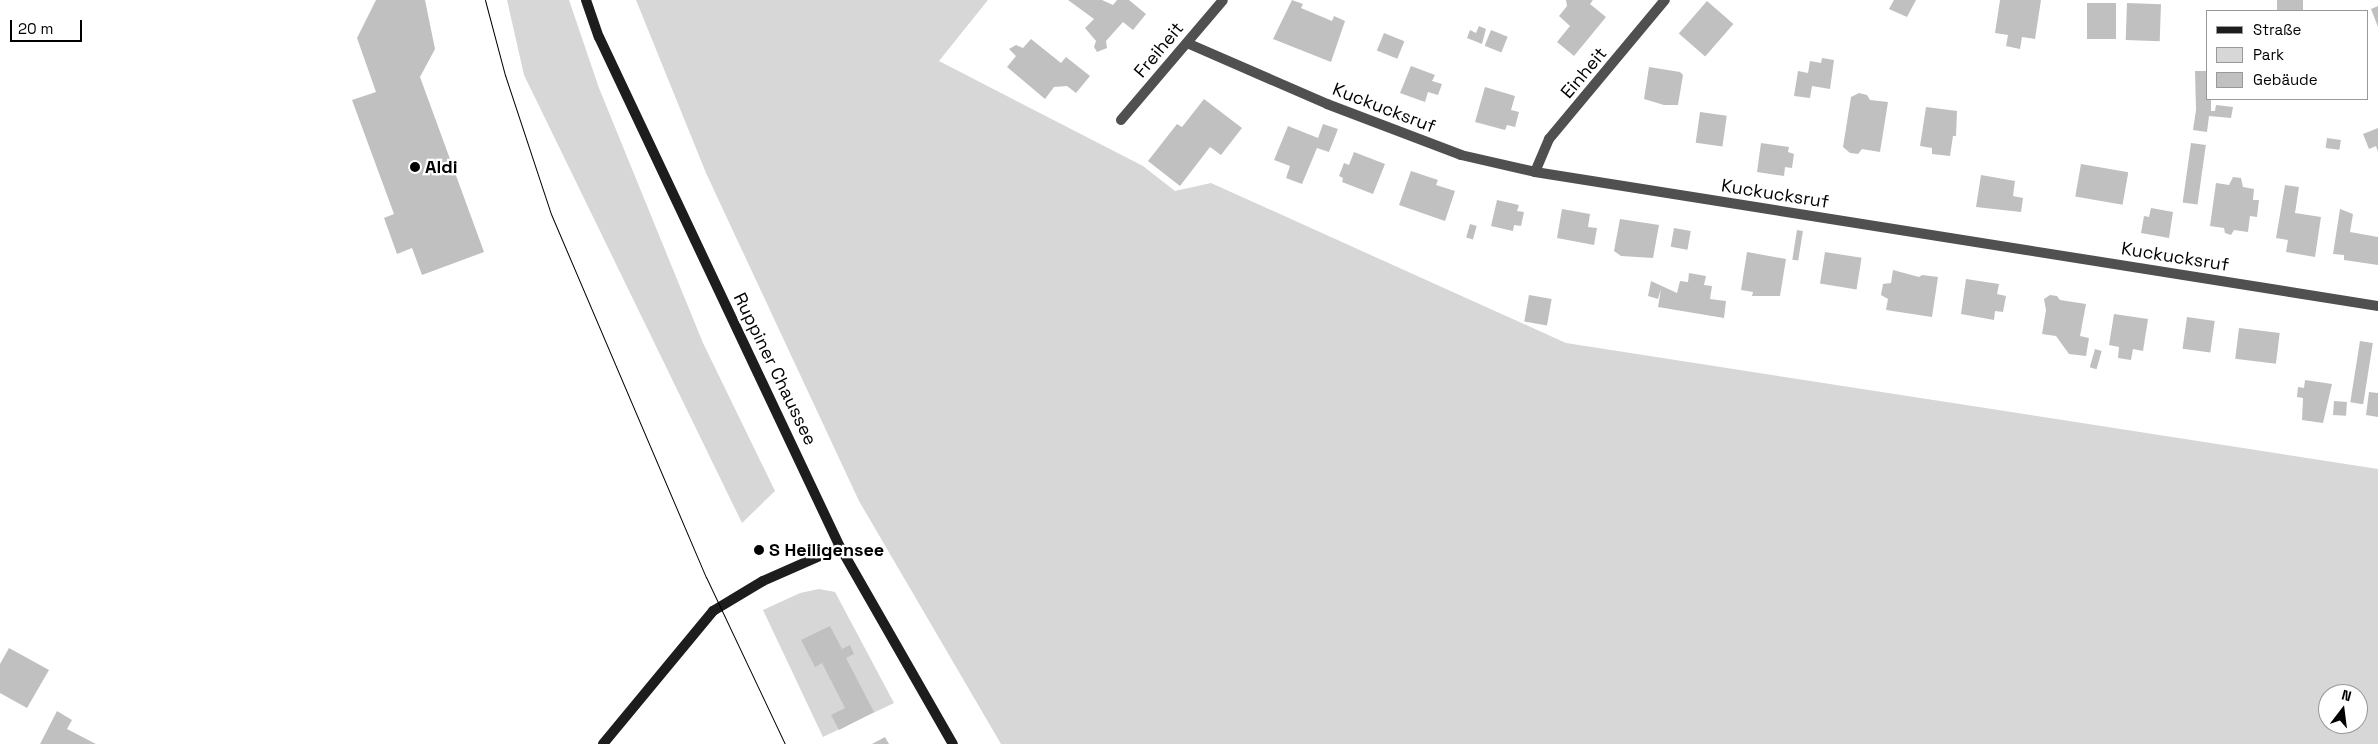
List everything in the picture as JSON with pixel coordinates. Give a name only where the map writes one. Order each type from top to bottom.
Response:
[{"type":"main road","name":"Ruppiner Chaussee","points":[[586,0],[599,38],[840,547],[953,744]]},
{"type":"main road","points":[[604,744],[713,611],[763,582],[840,547]]},
{"type":"street","name":"Freiheit","points":[[1121,120],[1223,0]]},
{"type":"street","name":"Einheit","points":[[1535,172],[1549,139],[1666,0]]},
{"type":"street","name":"Kuckucksruf","points":[[1187,43],[1327,104],[1461,154],[1535,172],[2378,306]]},
{"type":"green space","points":[[507,0],[569,0],[599,88],[703,343],[775,491],[742,523],[524,75]]},
{"type":"green space","points":[[636,0],[988,0],[939,61],[1143,166],[1175,191],[1211,183],[1566,343],[2378,469],[2378,744],[1001,744],[859,501],[706,173]]},
{"type":"green space","points":[[819,589],[835,592],[894,703],[823,737],[763,610],[800,593]]},
{"type":"building","name":"Aldi","points":[[376,0],[425,0],[435,49],[420,77],[484,252],[422,275],[412,248],[397,254],[384,218],[394,214],[352,100],[376,92],[357,38]]},
{"type":"building","points":[[1068,0],[1102,0],[1113,5],[1117,0],[1129,0],[1146,14],[1133,30],[1123,22],[1106,41],[1107,48],[1097,52],[1094,47],[1096,41],[1085,28],[1094,19]]},
{"type":"building","points":[[1292,0],[1303,4],[1301,8],[1332,21],[1334,16],[1345,21],[1331,62],[1273,39]]},
{"type":"building","points":[[1566,0],[1593,0],[1590,4],[1606,17],[1574,56],[1557,42],[1570,26],[1559,16],[1567,6]]},
{"type":"building","points":[[1894,0],[1916,0],[1907,17],[1889,9]]},
{"type":"building","points":[[2000,0],[2041,0],[2035,39],[2022,37],[2020,49],[2006,46],[2008,35],[1995,33]]},
{"type":"building","points":[[2277,0],[2303,0],[2303,10],[2277,10]]},
{"type":"building","points":[[1707,1],[1733,24],[1705,56],[1679,33]]},
{"type":"building","points":[[2087,3],[2116,3],[2116,39],[2087,39]]},
{"type":"building","points":[[2127,3],[2161,4],[2160,41],[2126,40]]},
{"type":"building","points":[[2378,6],[2378,27],[2371,9]]},
{"type":"building","points":[[1479,26],[1486,29],[1482,44],[1467,38],[1470,30],[1476,33]]},
{"type":"building","points":[[1491,30],[1508,37],[1501,53],[1485,46]]},
{"type":"building","points":[[1384,33],[1404,41],[1397,59],[1377,51]]},
{"type":"building","points":[[1031,39],[1061,63],[1066,57],[1090,76],[1076,93],[1067,86],[1054,87],[1045,99],[1007,67],[1016,56],[1009,49],[1016,45],[1023,48]]},
{"type":"building","points":[[1822,58],[1834,60],[1830,89],[1812,86],[1810,98],[1794,96],[1798,71],[1808,73],[1810,61],[1821,63]]},
{"type":"building","points":[[1411,66],[1435,75],[1432,81],[1442,84],[1438,95],[1428,92],[1425,102],[1400,93]]},
{"type":"building","points":[[1649,67],[1680,72],[1683,75],[1678,105],[1664,105],[1644,99]]},
{"type":"building","points":[[2195,71],[2206,71],[2206,100],[2211,100],[2211,111],[2215,111],[2216,105],[2233,107],[2231,118],[2209,116],[2207,132],[2193,130],[2196,110]]},
{"type":"building","points":[[1485,87],[1515,96],[1511,110],[1519,112],[1515,127],[1507,125],[1505,130],[1475,122]]},
{"type":"building","points":[[1859,93],[1867,95],[1870,100],[1888,102],[1880,152],[1862,149],[1858,154],[1850,153],[1843,147],[1851,97]]},
{"type":"building","points":[[1204,99],[1242,128],[1221,155],[1210,147],[1180,186],[1148,161],[1177,124],[1182,127]]},
{"type":"building","points":[[1926,107],[1957,111],[1956,136],[1953,136],[1950,156],[1932,154],[1932,148],[1920,146]]},
{"type":"building","points":[[1700,112],[1727,116],[1722,146],[1696,143]]},
{"type":"building","points":[[1323,124],[1338,129],[1329,152],[1317,148],[1302,184],[1286,178],[1290,166],[1274,160],[1288,126],[1318,138]]},
{"type":"building","points":[[2378,128],[2378,152],[2376,146],[2369,149],[2363,134]]},
{"type":"building","points":[[2327,138],[2341,140],[2339,150],[2326,148]]},
{"type":"building","points":[[1761,143],[1789,147],[1788,152],[1794,154],[1792,168],[1785,167],[1784,176],[1757,172]]},
{"type":"building","points":[[2191,143],[2206,145],[2198,205],[2183,202]]},
{"type":"building","points":[[1354,152],[1385,164],[1373,194],[1342,182],[1343,178],[1339,176],[1344,163],[1349,165]]},
{"type":"building","points":[[2081,164],[2128,172],[2123,205],[2075,196]]},
{"type":"building","points":[[1411,171],[1438,180],[1436,185],[1455,191],[1445,221],[1399,205]]},
{"type":"building","points":[[1981,175],[2015,181],[2013,196],[2023,198],[2021,212],[1976,207]]},
{"type":"building","points":[[2233,177],[2241,178],[2243,187],[2254,189],[2253,200],[2259,200],[2257,217],[2250,216],[2248,232],[2234,230],[2231,235],[2225,233],[2224,228],[2210,226],[2216,183],[2229,185]]},
{"type":"building","points":[[2285,185],[2299,187],[2295,213],[2321,217],[2315,257],[2286,252],[2288,240],[2276,238]]},
{"type":"building","points":[[1497,200],[1519,205],[1517,211],[1524,212],[1521,226],[1514,225],[1513,231],[1491,226]]},
{"type":"building","points":[[2151,208],[2173,212],[2169,238],[2141,233],[2144,216],[2149,217]]},
{"type":"building","points":[[1562,209],[1590,214],[1588,227],[1597,228],[1594,245],[1557,238]]},
{"type":"building","points":[[2340,209],[2353,214],[2350,232],[2378,237],[2378,265],[2344,260],[2344,255],[2333,254]]},
{"type":"building","points":[[1620,219],[1659,225],[1653,258],[1621,256],[1614,251]]},
{"type":"building","points":[[1470,224],[1477,226],[1473,239],[1466,237]]},
{"type":"building","points":[[1674,228],[1691,231],[1687,250],[1671,247]]},
{"type":"building","points":[[1797,230],[1803,231],[1798,261],[1792,260]]},
{"type":"building","points":[[1747,252],[1786,259],[1780,296],[1752,296],[1753,292],[1741,290]]},
{"type":"building","points":[[1825,252],[1862,258],[1857,289],[1820,284]]},
{"type":"building","points":[[1893,270],[1919,277],[1922,275],[1938,277],[1932,317],[1886,310],[1888,299],[1881,295],[1883,284],[1891,283]]},
{"type":"building","points":[[1689,273],[1706,276],[1704,285],[1712,286],[1710,299],[1726,301],[1724,318],[1658,307],[1661,289],[1658,299],[1648,296],[1651,281],[1677,293],[1680,281],[1688,282]]},
{"type":"building","points":[[1966,279],[1999,284],[1997,294],[2006,296],[2003,312],[1995,311],[1994,320],[1961,314]]},
{"type":"building","points":[[1529,295],[1552,299],[1547,326],[1524,322]]},
{"type":"building","points":[[2050,295],[2057,296],[2060,300],[2086,304],[2080,336],[2089,338],[2086,356],[2069,354],[2056,336],[2042,334],[2046,310],[2044,299]]},
{"type":"building","points":[[2114,314],[2148,319],[2143,351],[2133,349],[2131,360],[2118,358],[2119,347],[2109,345]]},
{"type":"building","points":[[2187,317],[2215,321],[2210,353],[2183,349]]},
{"type":"building","points":[[2239,328],[2280,333],[2276,364],[2235,359]]},
{"type":"building","points":[[2360,341],[2373,343],[2363,404],[2350,402]]},
{"type":"building","points":[[2095,349],[2102,351],[2096,369],[2090,367]]},
{"type":"building","points":[[2305,380],[2332,384],[2323,423],[2302,420],[2303,398],[2297,397],[2298,387],[2304,388]]},
{"type":"building","points":[[2369,392],[2378,393],[2378,417],[2366,415]]},
{"type":"building","points":[[2334,401],[2347,402],[2346,416],[2333,415]]},
{"type":"building","points":[[830,626],[842,649],[850,645],[854,654],[846,658],[874,712],[839,730],[831,715],[845,708],[822,663],[815,667],[801,640]]},
{"type":"building","points":[[9,648],[49,670],[27,708],[0,693],[0,664]]},
{"type":"building","points":[[57,711],[72,720],[67,729],[96,744],[40,744]]},
{"type":"building","points":[[885,737],[889,744],[872,744]]},
{"type":"tram line","points":[[485,0],[505,75],[551,214],[706,577],[785,744]]},
{"type":"place","name":"Aldi","points":[[415,167]]},
{"type":"place","name":"S Heiligensee","points":[[759,550]]}]
